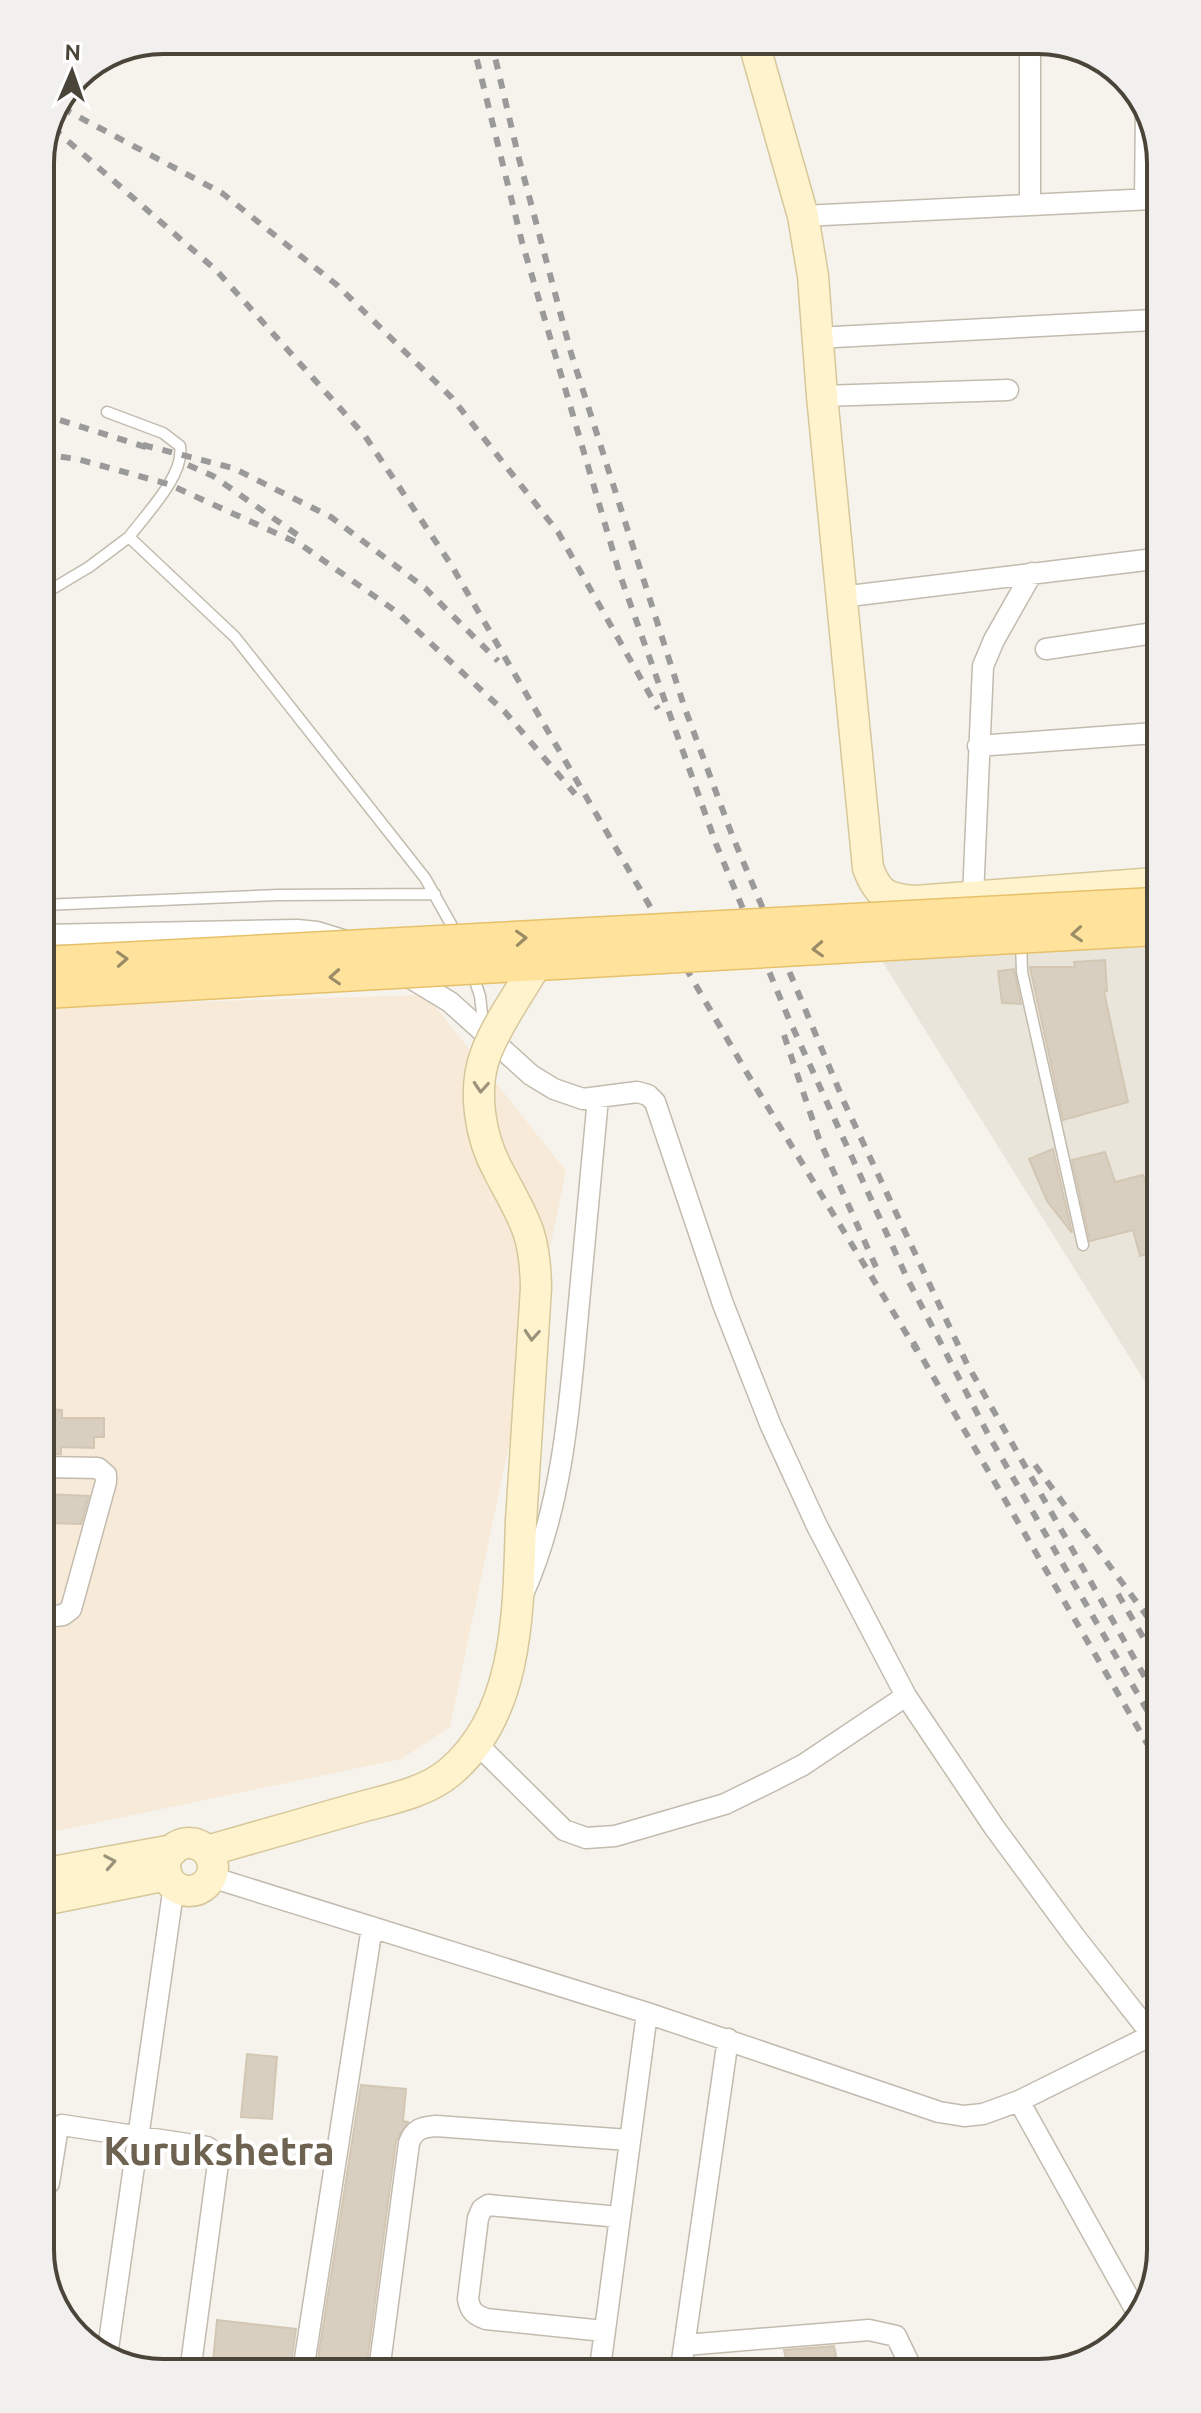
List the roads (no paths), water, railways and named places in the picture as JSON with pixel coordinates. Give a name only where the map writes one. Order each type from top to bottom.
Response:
[{"type":"main road","points":[[757,54],[803,216],[813,276],[841,597],[868,868],[873,882],[882,893],[893,899],[973,897],[1147,884]]},
{"type":"main road","points":[[54,962],[1147,904]]},
{"type":"main road","points":[[54,991],[1147,929]]},
{"type":"main road","points":[[209,1864],[416,1791],[449,1773],[476,1743],[506,1678],[518,1604],[536,1288],[535,1254],[529,1227],[485,1141],[480,1113],[481,1083],[485,1054],[535,966]]},
{"type":"main road","points":[[54,1898],[171,1870],[186,1844],[194,1844],[209,1864],[207,1883],[195,1890],[180,1889],[171,1870]]},
{"type":"main road","points":[[54,1873],[171,1870]]},
{"type":"street","points":[[1030,54],[1030,205]]},
{"type":"street","points":[[803,216],[1147,199]]},
{"type":"street","points":[[816,338],[1147,320]]},
{"type":"street","points":[[822,396],[1008,390]]},
{"type":"street","points":[[841,597],[1147,560]]},
{"type":"street","points":[[973,897],[983,666],[1032,573]]},
{"type":"street","points":[[1046,649],[1147,634]]},
{"type":"street","points":[[978,746],[1147,734]]},
{"type":"street","points":[[54,935],[317,932],[333,935],[450,1002],[531,1075],[554,1089],[583,1099],[637,1092],[648,1095],[655,1102],[723,1304],[771,1426],[817,1526],[906,1696],[994,1827],[1147,2029]]},
{"type":"street","points":[[518,1604],[535,1567],[552,1509],[570,1403],[598,1098]]},
{"type":"street","points":[[54,1467],[98,1468],[106,1475],[71,1609],[63,1615],[54,1616]]},
{"type":"street","points":[[476,1743],[564,1830],[586,1838],[615,1836],[725,1804],[749,1793],[803,1765],[906,1696]]},
{"type":"street","points":[[209,1864],[372,1927],[728,2039],[939,2112],[964,2116],[983,2114],[1147,2045]]},
{"type":"street","points":[[109,2344],[140,2135],[171,1870]]},
{"type":"street","points":[[305,2359],[372,1927]]},
{"type":"street","points":[[601,2359],[647,2013]]},
{"type":"street","points":[[683,2359],[728,2039]]},
{"type":"street","points":[[1019,2101],[1132,2304]]},
{"type":"street","points":[[54,2152],[57,2133],[62,2125],[207,2147],[219,2156],[192,2359]]},
{"type":"street","points":[[381,2359],[409,2143],[413,2132],[422,2127],[436,2126],[629,2140]]},
{"type":"street","points":[[604,2331],[486,2319],[469,2309],[469,2286],[478,2218],[488,2205],[619,2217]]},
{"type":"street","points":[[685,2345],[869,2330],[896,2336],[907,2359]]},
{"type":"lane","points":[[54,588],[129,537],[181,462],[180,446],[163,433],[107,412]]},
{"type":"lane","points":[[129,537],[235,637],[435,894],[467,954],[480,996],[484,1033]]},
{"type":"lane","points":[[54,905],[278,895],[435,894]]},
{"type":"lane","points":[[1020,894],[1022,972],[1083,1245]]},
{"type":"railway","points":[[475,54],[522,242],[620,575],[716,844],[788,1017],[907,1278],[989,1436],[1147,1710]]},
{"type":"railway","points":[[494,54],[571,353],[684,706],[732,835],[844,1102],[967,1364],[1147,1681]]},
{"type":"railway","points":[[70,112],[222,193],[337,285],[452,398],[558,532],[658,709]]},
{"type":"railway","points":[[59,133],[216,270],[365,436],[450,563],[747,1073],[917,1351]]},
{"type":"railway","points":[[54,418],[152,449]]},
{"type":"railway","points":[[143,445],[233,468],[331,517],[425,588],[498,661]]},
{"type":"railway","points":[[54,456],[77,459],[168,484],[300,544],[397,612],[505,712],[575,794]]},
{"type":"railway","points":[[188,465],[213,476],[299,536]]},
{"type":"railway","points":[[784,1035],[819,1139],[876,1267]]},
{"type":"railway","points":[[913,1342],[1147,1743]]},
{"type":"railway","points":[[1035,1465],[1147,1616]]},
{"type":"railway","points":[[1118,1594],[1147,1644]]},
{"type":"district","name":"Kurukshetra","points":[[219,2151]]}]
